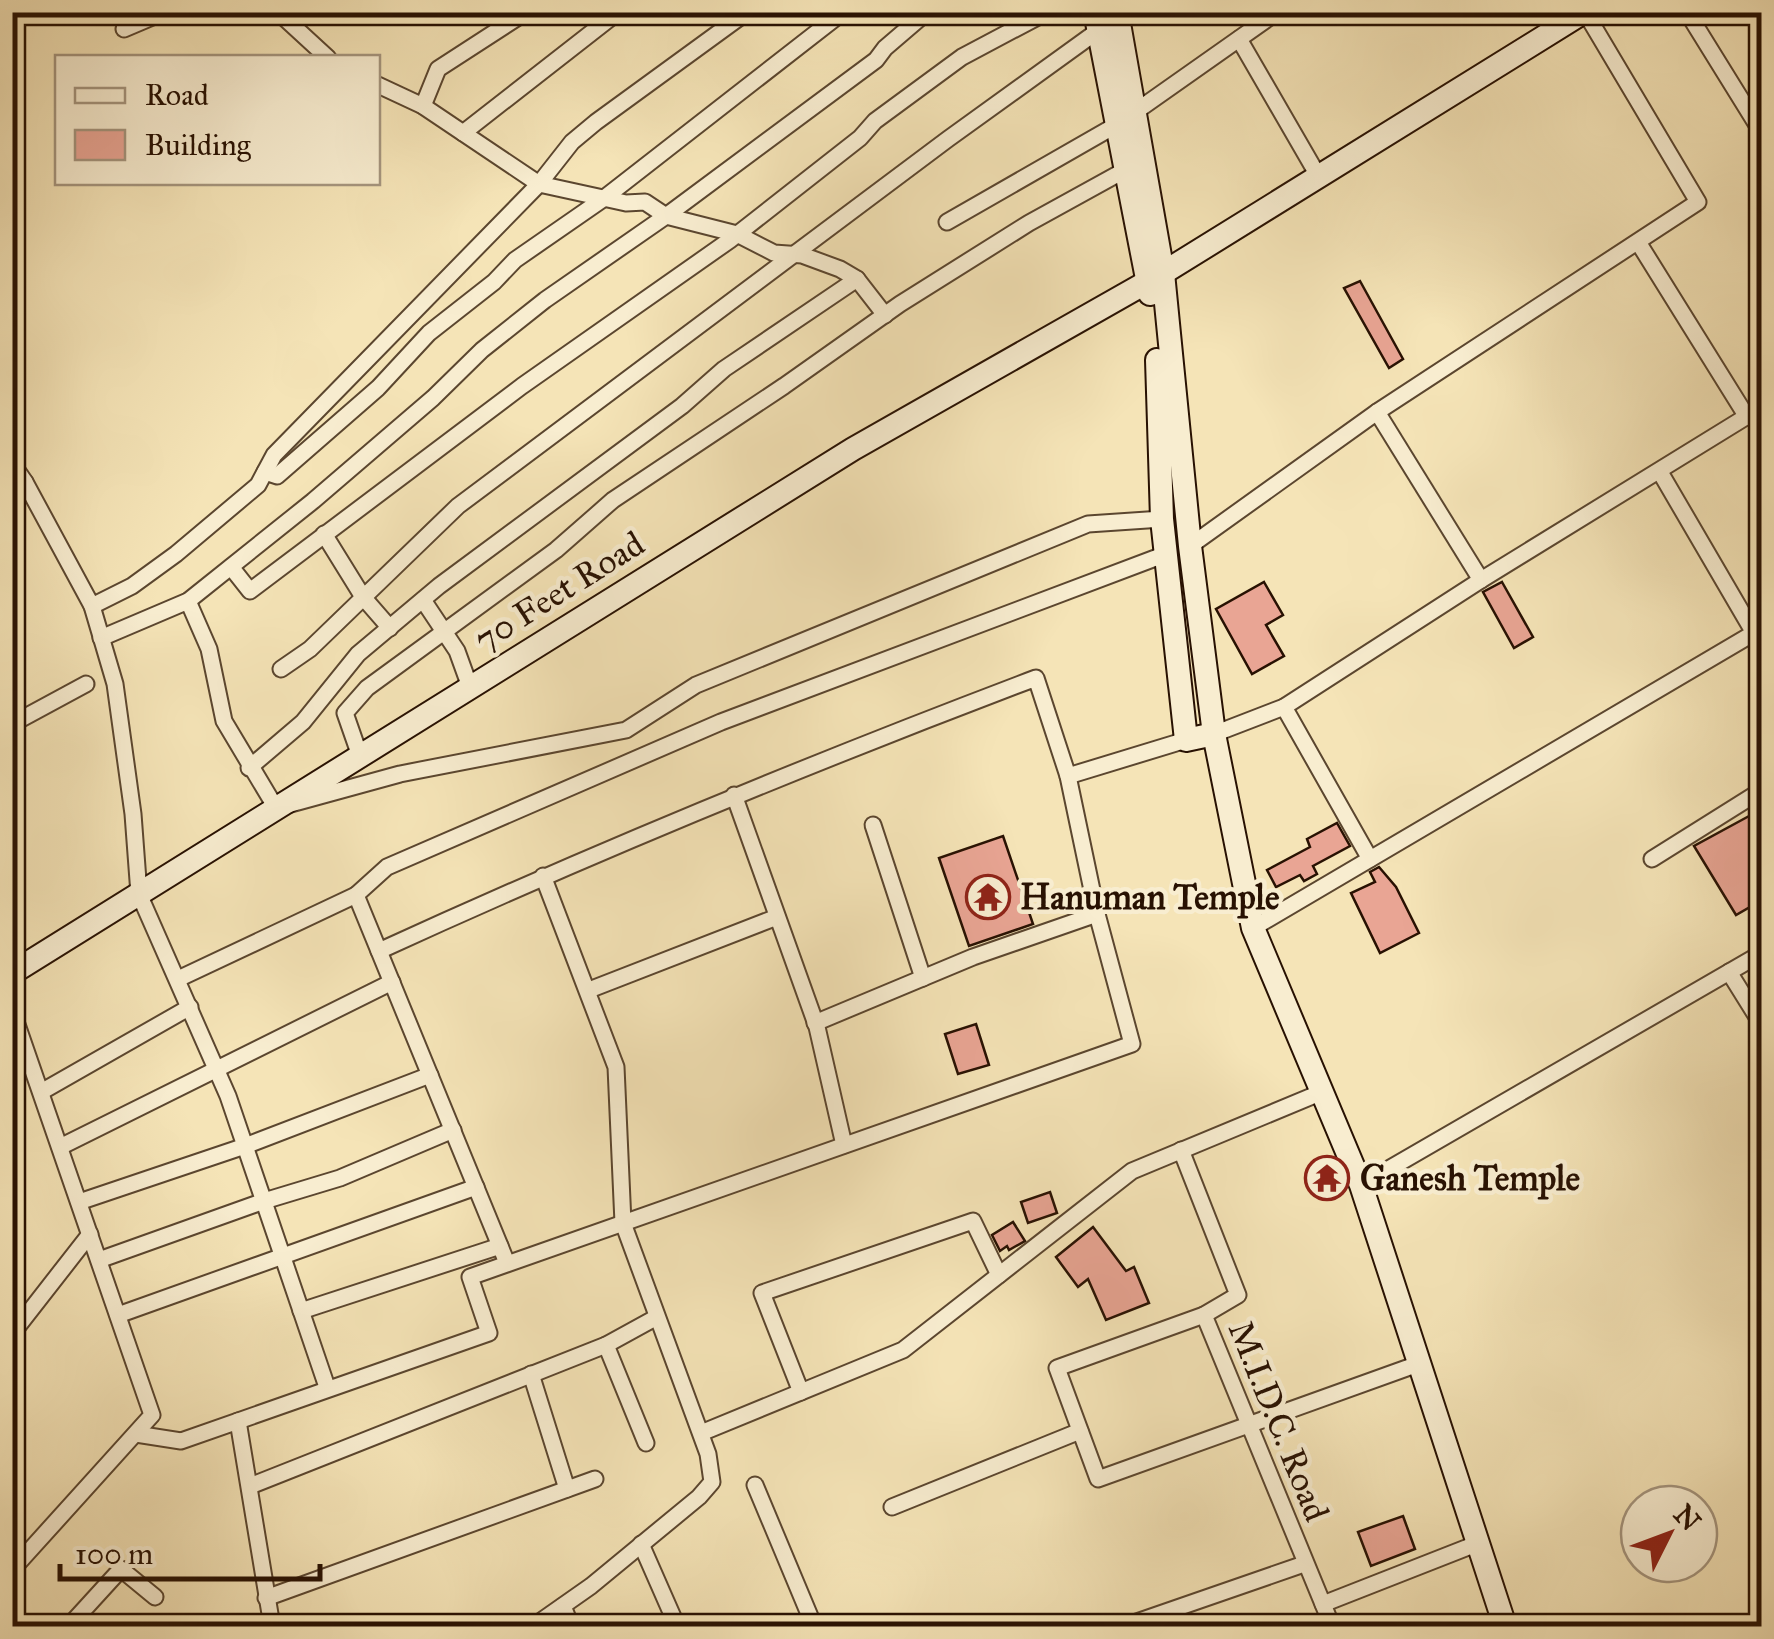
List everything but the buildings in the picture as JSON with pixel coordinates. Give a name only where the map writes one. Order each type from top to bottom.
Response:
[{"type":"main road","points":[[1117,12],[1127,117],[1156,277],[1214,734],[1253,928],[1361,1186],[1504,1626]]},
{"type":"main road","name":"70 Feet Road","points":[[12,972],[853,449],[1156,277],[1585,12]]},
{"type":"main road","points":[[1097,21],[1127,117],[1127,169],[1156,277],[1162,519],[1186,740],[1214,734]]},
{"type":"street","points":[[124,29],[164,12]]},
{"type":"street","points":[[278,12],[325,55]]},
{"type":"street","points":[[423,106],[438,69],[526,12]]},
{"type":"street","points":[[464,133],[618,12]]},
{"type":"street","points":[[92,606],[132,586],[176,554],[258,485],[274,455],[538,184],[572,142],[747,12]]},
{"type":"street","points":[[265,472],[277,476],[378,388],[430,332],[494,282],[515,260],[602,198],[843,12]]},
{"type":"street","points":[[101,638],[188,602],[403,424],[482,350],[876,60],[927,12]]},
{"type":"street","points":[[231,567],[250,591],[522,386],[736,234],[962,57],[1047,12]]},
{"type":"street","points":[[947,222],[1127,117],[1278,12]]},
{"type":"street","points":[[1190,546],[1377,412],[1698,202],[1585,12]]},
{"type":"street","points":[[1687,12],[1760,125]]},
{"type":"street","points":[[281,669],[310,649],[472,495],[1097,21]]},
{"type":"street","points":[[1240,39],[1320,179]]},
{"type":"street","points":[[380,86],[423,106],[538,184],[626,203],[645,202],[666,216],[736,234],[774,253],[793,254],[840,269],[857,279],[885,315]]},
{"type":"street","points":[[360,756],[345,713],[367,688],[556,550],[613,500],[885,315],[1028,223],[1127,169]]},
{"type":"street","points":[[1638,242],[1747,418]]},
{"type":"street","points":[[250,768],[303,722],[358,654],[423,600],[682,406],[724,369],[857,279]]},
{"type":"street","points":[[1214,734],[1284,706],[1762,407]]},
{"type":"street","points":[[1377,412],[1481,580]]},
{"type":"street","points":[[12,463],[19,485],[92,606],[116,684],[133,814],[138,894],[217,1070],[327,1388]]},
{"type":"street","points":[[1253,928],[1754,633],[1660,472]]},
{"type":"street","points":[[188,602],[209,649],[224,721],[276,808],[400,774],[626,730],[696,685],[1088,524],[1162,519]]},
{"type":"street","points":[[324,534],[363,597],[390,628]]},
{"type":"street","points":[[178,980],[356,895],[387,867],[722,722],[1166,554]]},
{"type":"street","points":[[423,600],[456,651],[470,688]]},
{"type":"street","points":[[136,1434],[181,1441],[489,1333],[470,1276],[1132,1044],[1096,914],[1068,776],[1036,678],[734,795],[542,876],[379,951]]},
{"type":"street","points":[[12,724],[86,684]]},
{"type":"street","points":[[1284,706],[1370,859]]},
{"type":"street","points":[[1068,776],[1186,740]]},
{"type":"street","points":[[1652,859],[1762,790]]},
{"type":"street","points":[[734,795],[815,1023],[844,1145]]},
{"type":"street","points":[[873,825],[922,978]]},
{"type":"street","points":[[534,1626],[641,1544],[712,1482],[708,1454],[623,1223],[616,1067],[542,876]]},
{"type":"street","points":[[356,895],[508,1263]]},
{"type":"street","points":[[815,1023],[973,957],[1096,914]]},
{"type":"street","points":[[589,990],[777,917]]},
{"type":"street","points":[[1361,1186],[1762,953]]},
{"type":"street","points":[[1729,972],[1762,1025]]},
{"type":"street","points":[[60,1147],[392,982]]},
{"type":"street","points":[[41,1092],[190,1007]]},
{"type":"street","points":[[12,1010],[152,1415],[12,1570]]},
{"type":"street","points":[[79,1202],[246,1146],[430,1075]]},
{"type":"street","points":[[700,1434],[903,1350],[1132,1171],[1322,1092]]},
{"type":"street","points":[[99,1260],[340,1178],[453,1130]]},
{"type":"street","name":"M.I.D.C. Road","points":[[1181,1150],[1238,1296],[1204,1315],[1332,1626]]},
{"type":"street","points":[[118,1315],[476,1187]]},
{"type":"street","points":[[801,1392],[762,1293],[973,1221],[999,1275]]},
{"type":"street","points":[[12,1334],[90,1234]]},
{"type":"street","points":[[301,1312],[500,1246]]},
{"type":"street","points":[[1204,1315],[1057,1368],[1098,1479],[1418,1364]]},
{"type":"street","points":[[250,1486],[606,1345],[657,1316]]},
{"type":"street","points":[[606,1345],[646,1444]]},
{"type":"street","points":[[532,1374],[567,1489]]},
{"type":"street","points":[[238,1421],[272,1626]]},
{"type":"street","points":[[892,1507],[1080,1431]]},
{"type":"street","points":[[266,1598],[595,1479]]},
{"type":"street","points":[[755,1485],[814,1626]]},
{"type":"street","points":[[641,1544],[677,1626]]},
{"type":"street","points":[[1323,1604],[1476,1544]]},
{"type":"street","points":[[1125,1626],[1304,1564]]},
{"type":"street","points":[[69,1626],[121,1569],[155,1598]]},
{"type":"street","points":[[562,1606],[571,1626]]},
{"type":"street","points":[[1169,1610],[1175,1626]]},
{"type":"place","name":"Hanuman Temple","points":[[988,897]]},
{"type":"place","name":"Ganesh Temple","points":[[1327,1178]]}]
